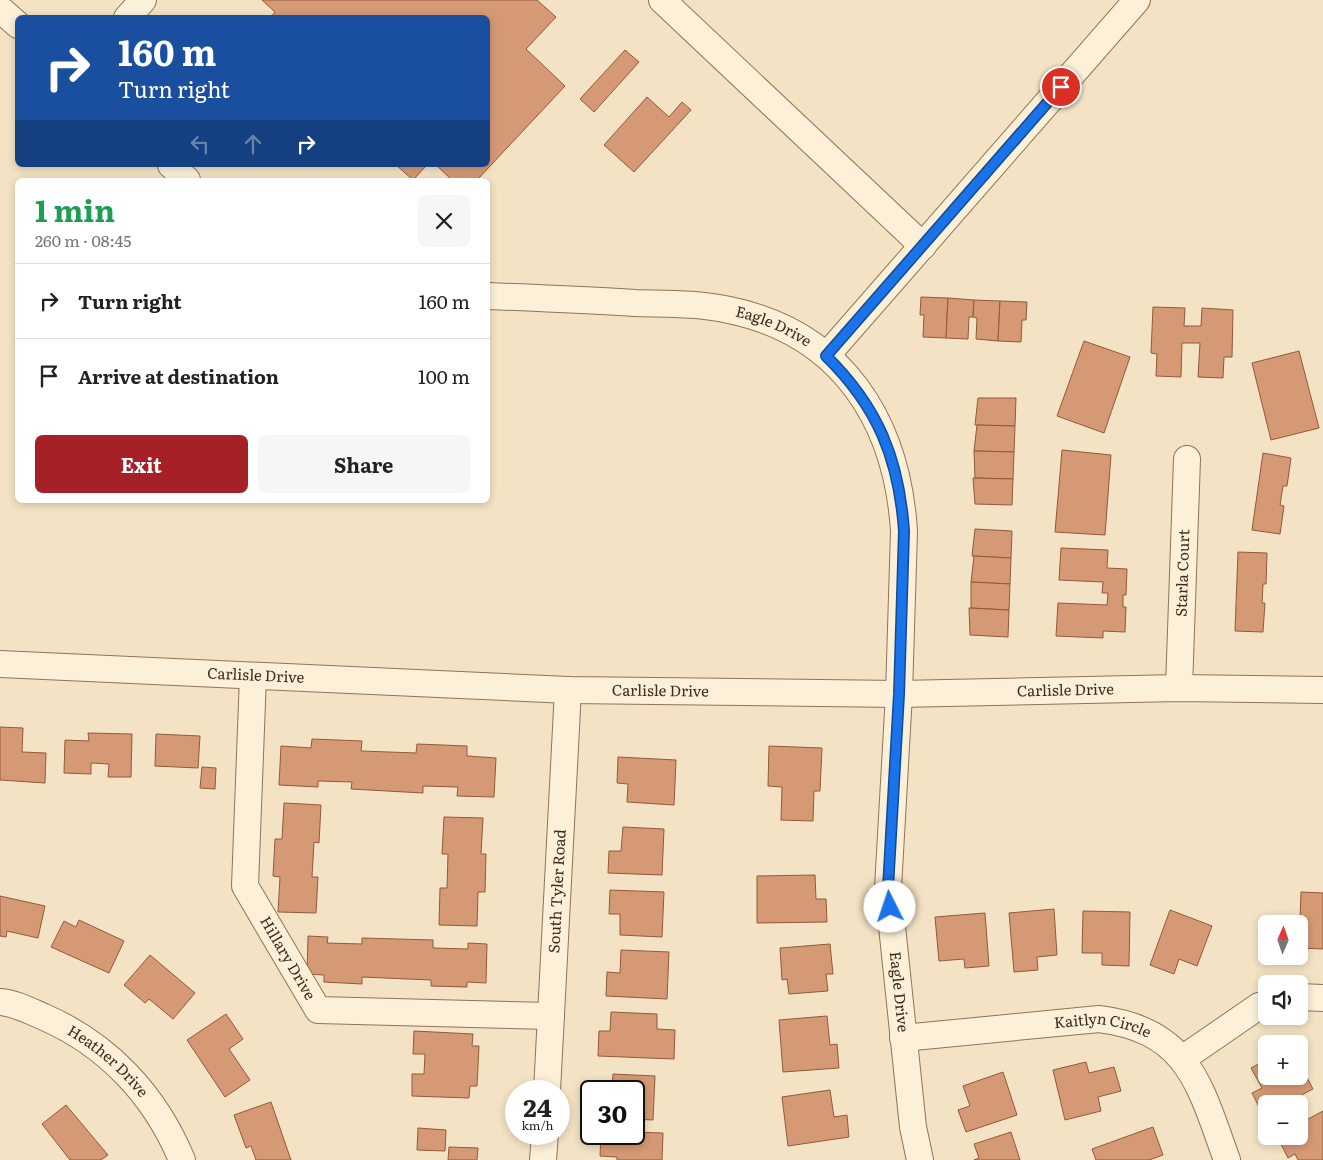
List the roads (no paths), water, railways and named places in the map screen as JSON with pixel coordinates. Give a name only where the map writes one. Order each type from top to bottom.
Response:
[{"type":"street","points":[[130,15],[143,0]]},
{"type":"street","points":[[662,0],[922,246]]},
{"type":"street","points":[[826,356],[1137,0]]},
{"type":"street","points":[[0,8],[15,22]]},
{"type":"street","points":[[173,167],[185,178]]},
{"type":"street","name":"Eagle Drive","points":[[490,296],[694,305],[728,310],[781,327],[804,339],[826,356],[862,395],[877,419],[887,441],[894,469],[902,505],[904,531],[899,694],[888,888],[913,1127],[920,1160]]},
{"type":"street","name":"Starla Court","points":[[1179,688],[1187,459]]},
{"type":"street","name":"Carlisle Drive","points":[[0,664],[568,690],[899,694],[1179,688],[1323,690]]},
{"type":"street","name":"Hillary Drive","points":[[253,676],[245,886],[318,1010],[551,1016]]},
{"type":"street","name":"South Tyler Road","points":[[548,1080],[568,690]]},
{"type":"street","points":[[1308,997],[1323,998]]},
{"type":"street","name":"Heather Drive","points":[[0,1002],[24,1008],[54,1021],[90,1042],[116,1062],[136,1082],[159,1114],[182,1160]]},
{"type":"street","points":[[1182,1058],[1258,1007]]},
{"type":"street","name":"Kaitlyn Circle","points":[[903,1038],[1099,1019],[1122,1022],[1144,1029],[1167,1043],[1182,1058],[1199,1084],[1227,1160]]},
{"type":"street","points":[[544,1160],[545,1145]]}]
